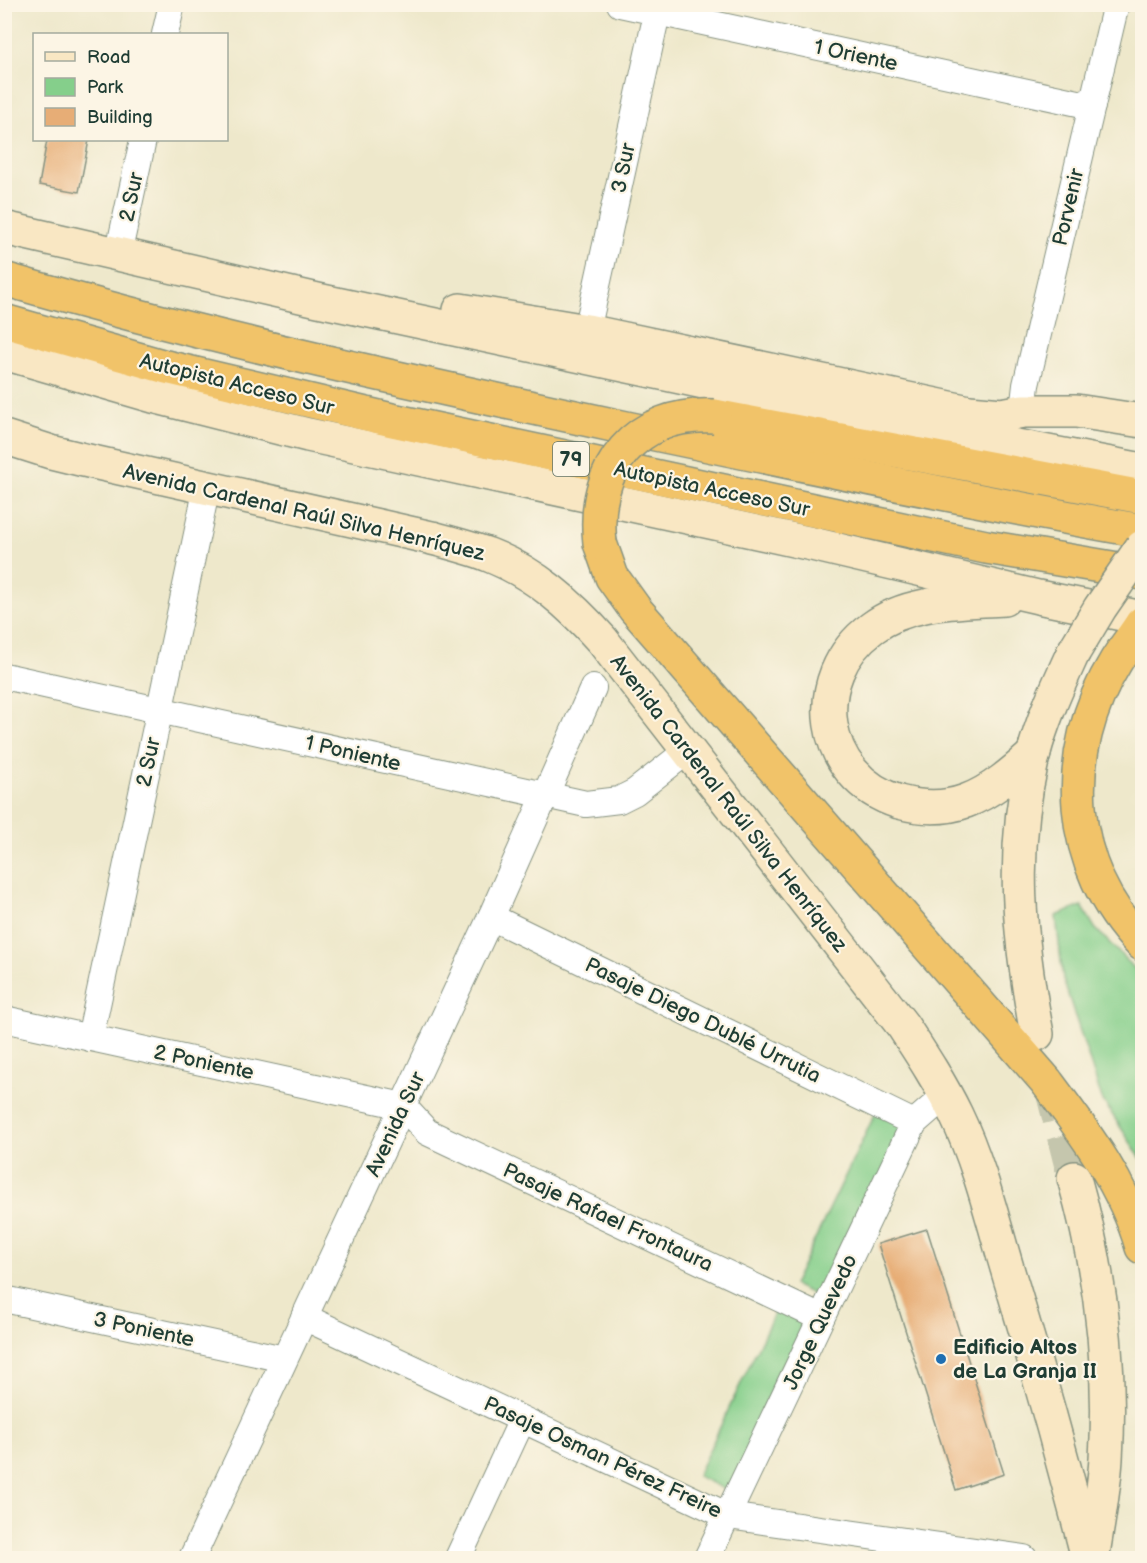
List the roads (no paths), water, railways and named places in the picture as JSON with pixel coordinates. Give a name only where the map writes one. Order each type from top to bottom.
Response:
[{"type":"highway","name":"Autopista Acceso Sur","points":[[4,279],[188,329],[354,370],[997,505],[1143,531]]},
{"type":"highway","name":"Autopista Acceso Sur","points":[[4,321],[166,367],[381,418],[986,547],[1143,573]]},
{"type":"highway","points":[[1143,497],[714,416],[688,416],[663,422],[635,439],[621,453],[610,470],[603,488],[598,525],[600,543],[612,577],[635,609],[1046,1081],[1104,1161],[1130,1212],[1143,1247]]},
{"type":"highway","points":[[1143,623],[1115,662],[1088,725],[1081,754],[1078,808],[1088,858],[1099,884],[1112,909],[1143,944]]},
{"type":"main road","points":[[4,228],[318,300],[896,423],[1143,470]]},
{"type":"main road","points":[[318,300],[470,311],[587,331],[969,412],[1002,415],[1023,411],[1076,411],[1143,421]]},
{"type":"main road","points":[[4,353],[153,396],[308,435],[812,544],[1038,597],[1143,618]]},
{"type":"main road","name":"Avenida Cardenal Raúl Silva Henríquez","points":[[4,436],[73,458],[432,538],[486,554],[520,569],[554,592],[582,617],[903,1026],[946,1095],[957,1117],[981,1184],[1052,1418],[1090,1558]]},
{"type":"main road","points":[[1037,1034],[1023,954],[1018,883],[1024,801],[1034,754],[1047,713],[1073,653],[1100,608],[1143,547]]},
{"type":"main road","points":[[1034,754],[1013,772],[967,801],[934,807],[904,803],[867,788],[852,773],[840,756],[834,741],[830,708],[836,676],[845,658],[856,642],[872,628],[890,618],[926,606],[1038,597]]},
{"type":"main road","points":[[1074,1178],[1092,1246],[1105,1348],[1106,1460],[1090,1558]]},
{"type":"street","points":[[165,33],[172,4]]},
{"type":"street","name":"1 Oriente","points":[[620,4],[658,8],[1092,106]]},
{"type":"street","name":"Porvenir","points":[[1023,411],[1026,385],[1116,4]]},
{"type":"street","name":"3 Sur","points":[[587,331],[658,8]]},
{"type":"street","name":"2 Sur","points":[[118,255],[143,141]]},
{"type":"street","name":"2 Sur","points":[[90,1038],[207,487]]},
{"type":"street","name":"1 Poniente","points":[[4,676],[586,804],[619,800],[650,781],[687,751]]},
{"type":"street","name":"Avenida Sur","points":[[192,1558],[491,917],[593,688]]},
{"type":"street","name":"Pasaje Diego Dublé Urrutia","points":[[491,917],[914,1123]]},
{"type":"street","name":"2 Poniente","points":[[4,1019],[403,1106]]},
{"type":"street","name":"Jorge Quevedo","points":[[708,1558],[914,1123],[946,1095]]},
{"type":"street","name":"Pasaje Rafael Frontaura","points":[[403,1106],[427,1132],[821,1318]]},
{"type":"street","name":"3 Poniente","points":[[4,1299],[284,1359]]},
{"type":"street","name":"Pasaje Osman Pérez Freire","points":[[304,1317],[728,1516],[1024,1558]]},
{"type":"street","points":[[458,1558],[522,1420]]},
{"type":"tunnel","points":[[1051,1088],[1074,1178]]},
{"type":"place","name":"Edificio Altos de La Granja II","points":[[941,1359]]}]
